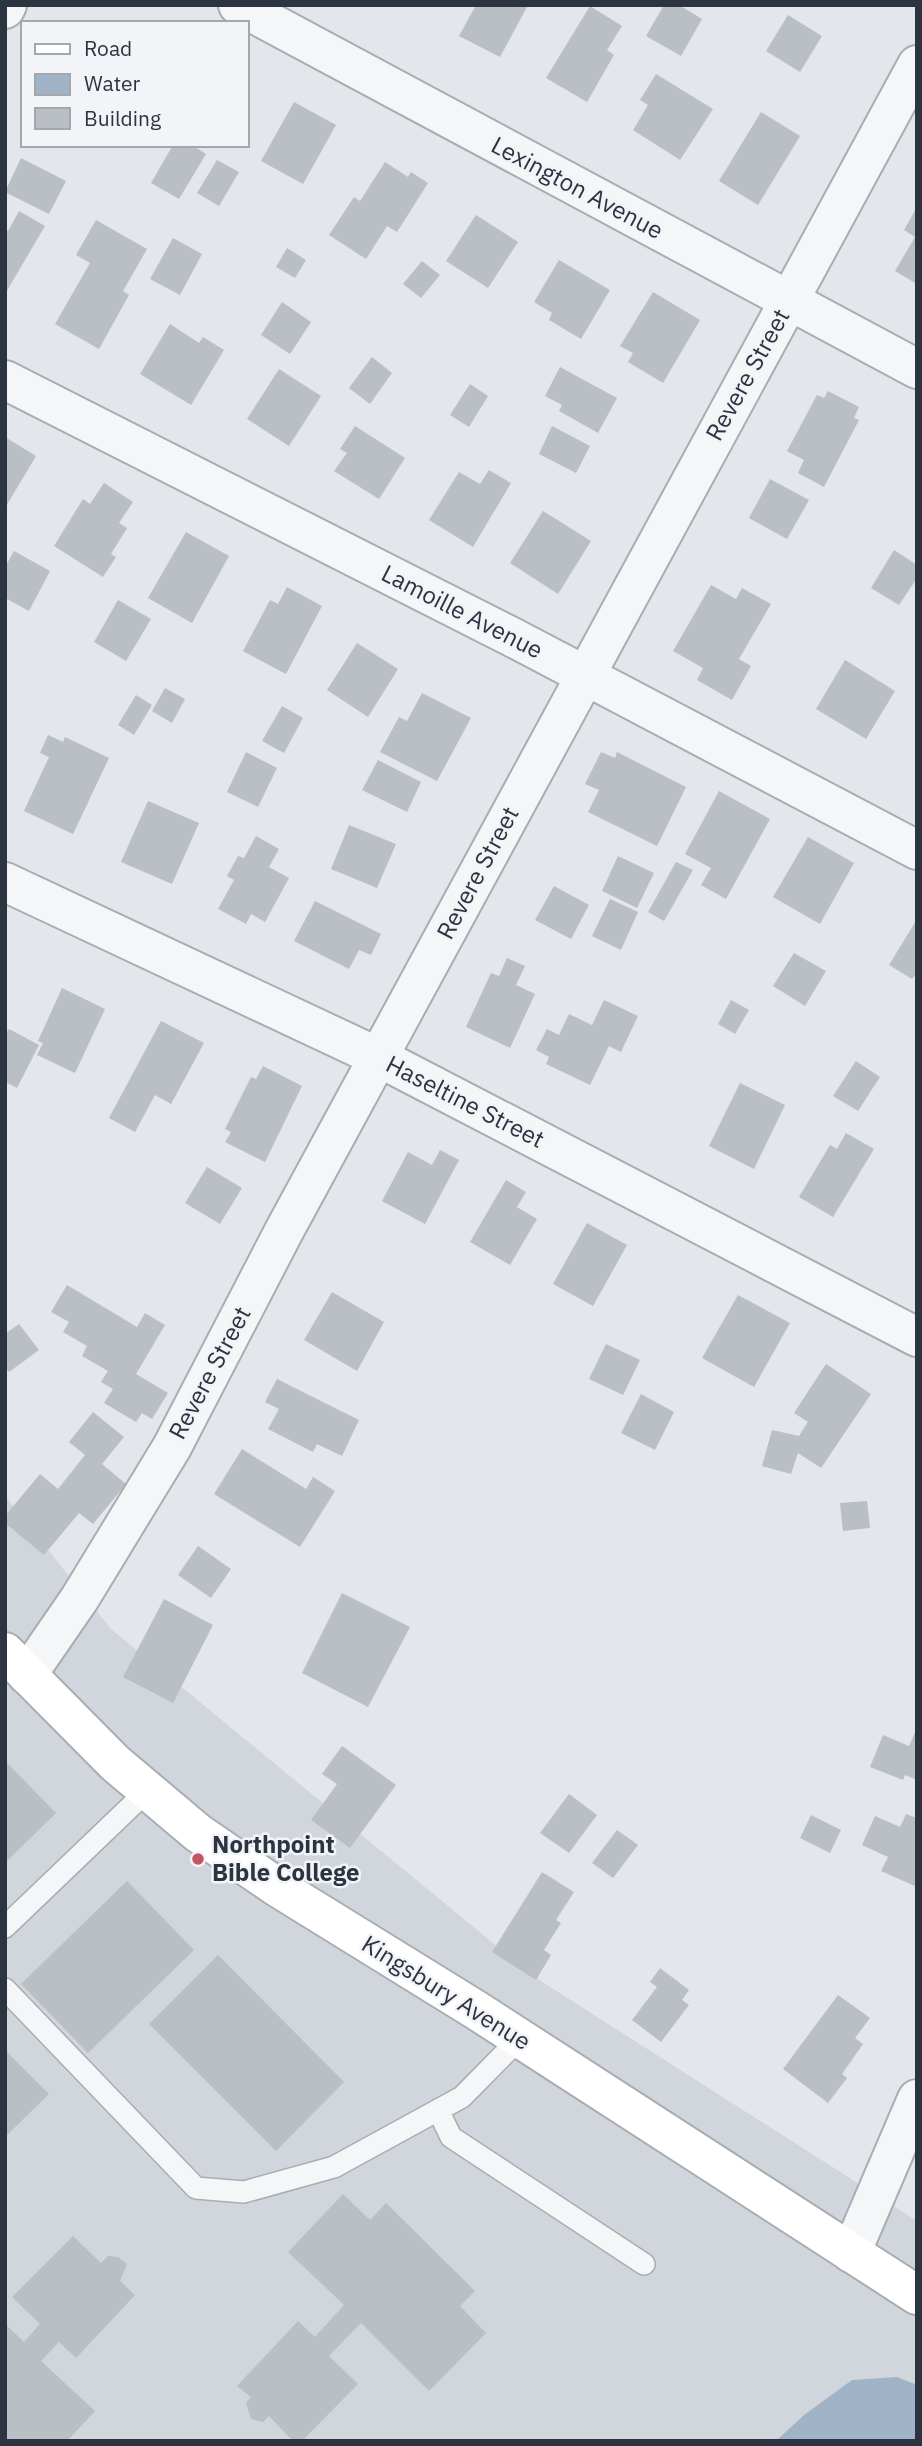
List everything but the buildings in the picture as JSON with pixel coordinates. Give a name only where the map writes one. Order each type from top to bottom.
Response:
[{"type":"main road","name":"Kingsbury Avenue","points":[[16,1664],[116,1763],[198,1833],[277,1887],[917,2295]]},
{"type":"street","name":"Lexington Avenue","points":[[237,5],[917,369]]},
{"type":"street","name":"Revere Street","points":[[16,1664],[80,1598],[172,1447],[378,1057],[917,65]]},
{"type":"street","name":"Lamoille Avenue","points":[[5,380],[585,675],[917,850]]},
{"type":"street","name":"Haseltine Street","points":[[5,882],[378,1057],[917,1337]]},
{"type":"street","points":[[851,2253],[917,2099]]},
{"type":"lane","points":[[5,1927],[148,1790]]},
{"type":"lane","points":[[5,1989],[196,2188],[244,2192],[334,2167],[475,2087],[519,2039]]},
{"type":"lane","points":[[438,2110],[450,2137],[644,2264]]},
{"type":"shaded area","name":"Northpoint Bible College","points":[[5,1496],[111,1629],[533,1976],[917,2221],[917,2441],[5,2441]]},
{"type":"water","points":[[897,2377],[917,2385],[917,2441],[776,2441],[804,2415],[852,2380]]},
{"type":"place","name":"Northpoint Bible College","points":[[198,1859]]}]
